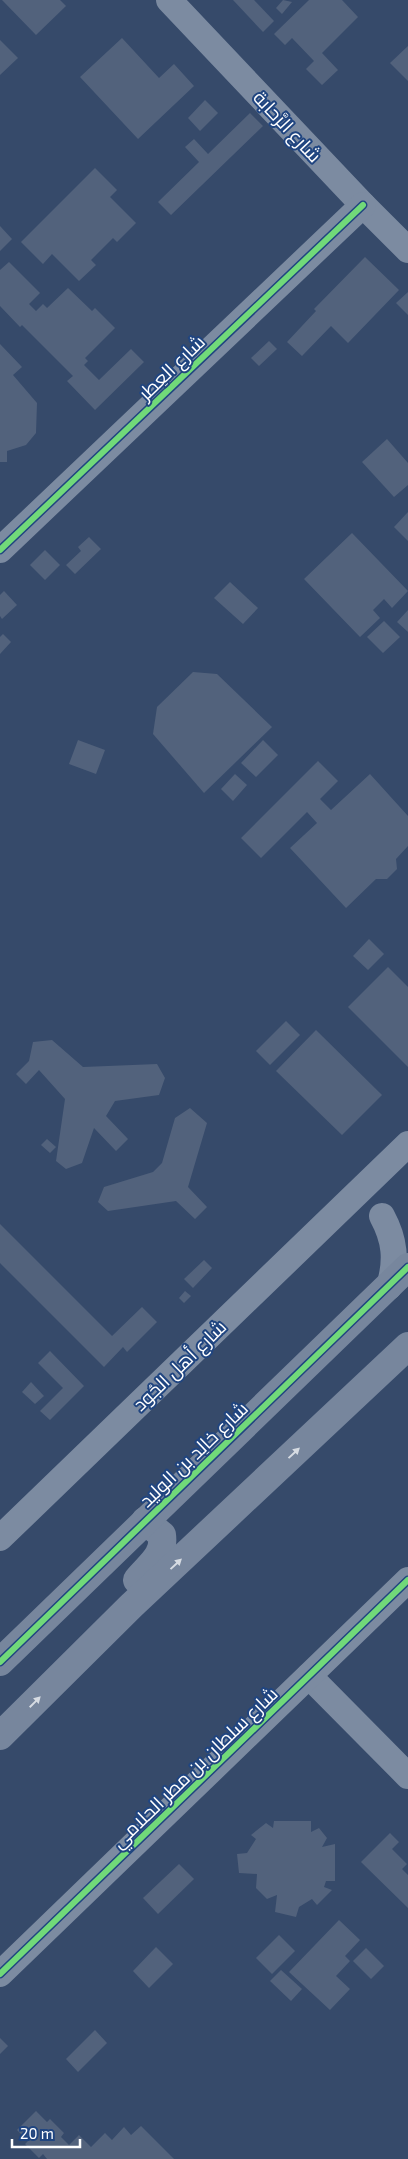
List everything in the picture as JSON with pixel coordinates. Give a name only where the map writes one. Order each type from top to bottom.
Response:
[{"type":"street","name":"شارع الرَّحابة","points":[[169,0],[363,206],[408,250]]},
{"type":"street","name":"شارع العِطر","points":[[0,550],[363,206]]},
{"type":"street","name":"شارع أهل الجُود","points":[[0,1538],[408,1144]]},
{"type":"street","points":[[358,1191],[382,1216],[394,1224],[408,1228]]},
{"type":"street","points":[[382,1216],[390,1232],[394,1250],[394,1269],[389,1286]]},
{"type":"street","name":"شارع خالِد بن الوليد","points":[[0,1662],[408,1267]]},
{"type":"street","points":[[0,1736],[131,1606],[408,1346]]},
{"type":"street","points":[[131,1606],[137,1580],[161,1553],[163,1544],[162,1535],[145,1521]]},
{"type":"street","name":"شارع سلطان بن مطر الحلامي","points":[[0,1974],[408,1580]]},
{"type":"street","points":[[309,1676],[408,1776]]},
{"type":"building","points":[[2,0],[60,0],[66,6],[36,35]]},
{"type":"building","points":[[233,0],[254,0],[274,21],[263,32]]},
{"type":"building","points":[[283,0],[292,2],[282,14],[276,8]]},
{"type":"building","points":[[309,0],[342,0],[358,17],[322,53],[338,70],[322,85],[306,69],[314,61],[292,38],[285,45],[274,34]]},
{"type":"building","points":[[122,38],[159,78],[174,64],[194,86],[138,139],[80,77]]},
{"type":"building","points":[[0,40],[18,58],[0,75]]},
{"type":"building","points":[[408,46],[408,81],[390,63]]},
{"type":"building","points":[[205,100],[218,113],[200,131],[188,118]]},
{"type":"building","points":[[250,113],[263,126],[171,215],[158,202],[199,162],[185,147],[194,139],[208,154]]},
{"type":"building","points":[[95,168],[117,190],[110,197],[136,223],[117,242],[113,238],[91,260],[96,265],[79,281],[52,254],[43,264],[21,242]]},
{"type":"building","points":[[0,226],[12,239],[0,251]]},
{"type":"building","points":[[365,257],[399,290],[348,343],[331,326],[302,356],[287,342],[316,311],[314,309]]},
{"type":"building","points":[[9,262],[40,293],[29,304],[36,311],[43,304],[47,308],[68,288],[92,311],[95,308],[115,328],[85,358],[88,361],[84,365],[99,380],[131,349],[144,362],[95,410],[67,381],[73,376],[22,325],[20,327],[0,306],[0,270]]},
{"type":"building","points":[[408,292],[408,315],[396,303]]},
{"type":"building","points":[[269,341],[277,349],[259,366],[251,358]]},
{"type":"building","points":[[0,344],[22,367],[13,375],[37,403],[36,433],[26,445],[7,451],[7,462],[0,462]]},
{"type":"building","points":[[387,439],[408,463],[408,485],[394,497],[362,462]]},
{"type":"building","points":[[408,512],[408,541],[394,527]]},
{"type":"building","points":[[352,533],[408,591],[392,608],[384,599],[373,610],[380,618],[360,637],[304,579]]},
{"type":"building","points":[[89,537],[101,549],[75,574],[66,565],[81,551],[78,547]]},
{"type":"building","points":[[45,550],[60,565],[45,580],[30,565]]},
{"type":"building","points":[[230,582],[258,608],[243,624],[214,598]]},
{"type":"building","points":[[4,591],[17,605],[2,619],[0,616],[0,595]]},
{"type":"building","points":[[408,610],[408,632],[397,622]]},
{"type":"building","points":[[384,621],[400,637],[383,653],[367,637]]},
{"type":"building","points":[[3,634],[11,642],[0,654],[0,637]]},
{"type":"building","points":[[193,672],[217,674],[272,727],[204,793],[153,734],[157,707]]},
{"type":"building","points":[[78,740],[105,750],[96,774],[69,764]]},
{"type":"building","points":[[263,740],[278,755],[256,777],[241,763]]},
{"type":"building","points":[[318,761],[338,781],[320,799],[331,810],[370,774],[408,816],[408,846],[396,859],[397,869],[387,879],[376,879],[346,908],[290,848],[317,823],[307,812],[261,858],[241,838]]},
{"type":"building","points":[[235,774],[247,785],[233,801],[221,789]]},
{"type":"building","points":[[369,939],[384,954],[368,970],[353,956]]},
{"type":"building","points":[[388,967],[408,987],[408,1067],[348,1007]]},
{"type":"building","points":[[286,1021],[300,1035],[270,1065],[256,1051]]},
{"type":"building","points":[[316,1030],[382,1095],[342,1135],[276,1071]]},
{"type":"building","points":[[52,1040],[83,1067],[157,1064],[165,1078],[159,1095],[115,1101],[106,1116],[128,1139],[116,1151],[94,1128],[82,1163],[66,1169],[56,1161],[65,1099],[39,1070],[26,1084],[16,1074],[29,1061],[33,1042]]},
{"type":"building","points":[[190,1108],[207,1123],[188,1187],[207,1207],[195,1219],[176,1201],[108,1211],[98,1202],[104,1187],[153,1172],[162,1163],[175,1118]]},
{"type":"building","points":[[47,1139],[56,1147],[50,1153],[41,1145]]},
{"type":"building","points":[[0,1224],[112,1336],[142,1307],[157,1322],[127,1352],[123,1347],[104,1367],[0,1263]]},
{"type":"building","points":[[204,1260],[212,1268],[193,1288],[184,1279]]},
{"type":"building","points":[[185,1291],[191,1296],[184,1303],[179,1298]]},
{"type":"building","points":[[50,1351],[84,1386],[50,1420],[40,1411],[63,1388],[38,1363]]},
{"type":"building","points":[[31,1382],[44,1396],[35,1404],[22,1392]]},
{"type":"building","points":[[274,1821],[311,1821],[311,1832],[319,1828],[327,1838],[322,1847],[335,1844],[335,1881],[326,1881],[324,1887],[332,1890],[317,1905],[312,1899],[299,1907],[296,1917],[275,1912],[277,1895],[267,1899],[256,1888],[257,1874],[239,1873],[237,1854],[247,1853],[256,1839],[251,1835],[266,1823],[273,1828]]},
{"type":"building","points":[[390,1833],[399,1842],[392,1849],[407,1864],[402,1869],[408,1875],[408,1908],[361,1862]]},
{"type":"building","points":[[179,1864],[194,1879],[158,1914],[143,1898]]},
{"type":"building","points":[[339,1920],[360,1940],[345,1956],[350,1961],[336,1976],[350,1989],[330,2010],[289,1972]]},
{"type":"building","points":[[279,1935],[295,1951],[272,1974],[256,1958]]},
{"type":"building","points":[[156,1947],[173,1964],[149,1988],[133,1971]]},
{"type":"building","points":[[366,1948],[384,1966],[371,1979],[353,1961]]},
{"type":"building","points":[[281,1970],[302,1989],[291,2001],[270,1981]]},
{"type":"building","points":[[95,2030],[107,2043],[78,2072],[66,2059]]},
{"type":"building","points":[[0,2038],[8,2046],[0,2054]]},
{"type":"building","points":[[36,2111],[47,2122],[50,2119],[64,2133],[61,2137],[69,2145],[79,2135],[91,2147],[105,2133],[112,2140],[124,2127],[131,2135],[141,2126],[174,2159],[47,2159],[43,2154],[39,2158],[25,2144],[28,2141],[17,2130]]},
{"type":"cycle path","points":[[0,550],[363,205]]},
{"type":"cycle path","points":[[0,1662],[408,1267]]},
{"type":"cycle path","points":[[0,1974],[408,1580]]}]
